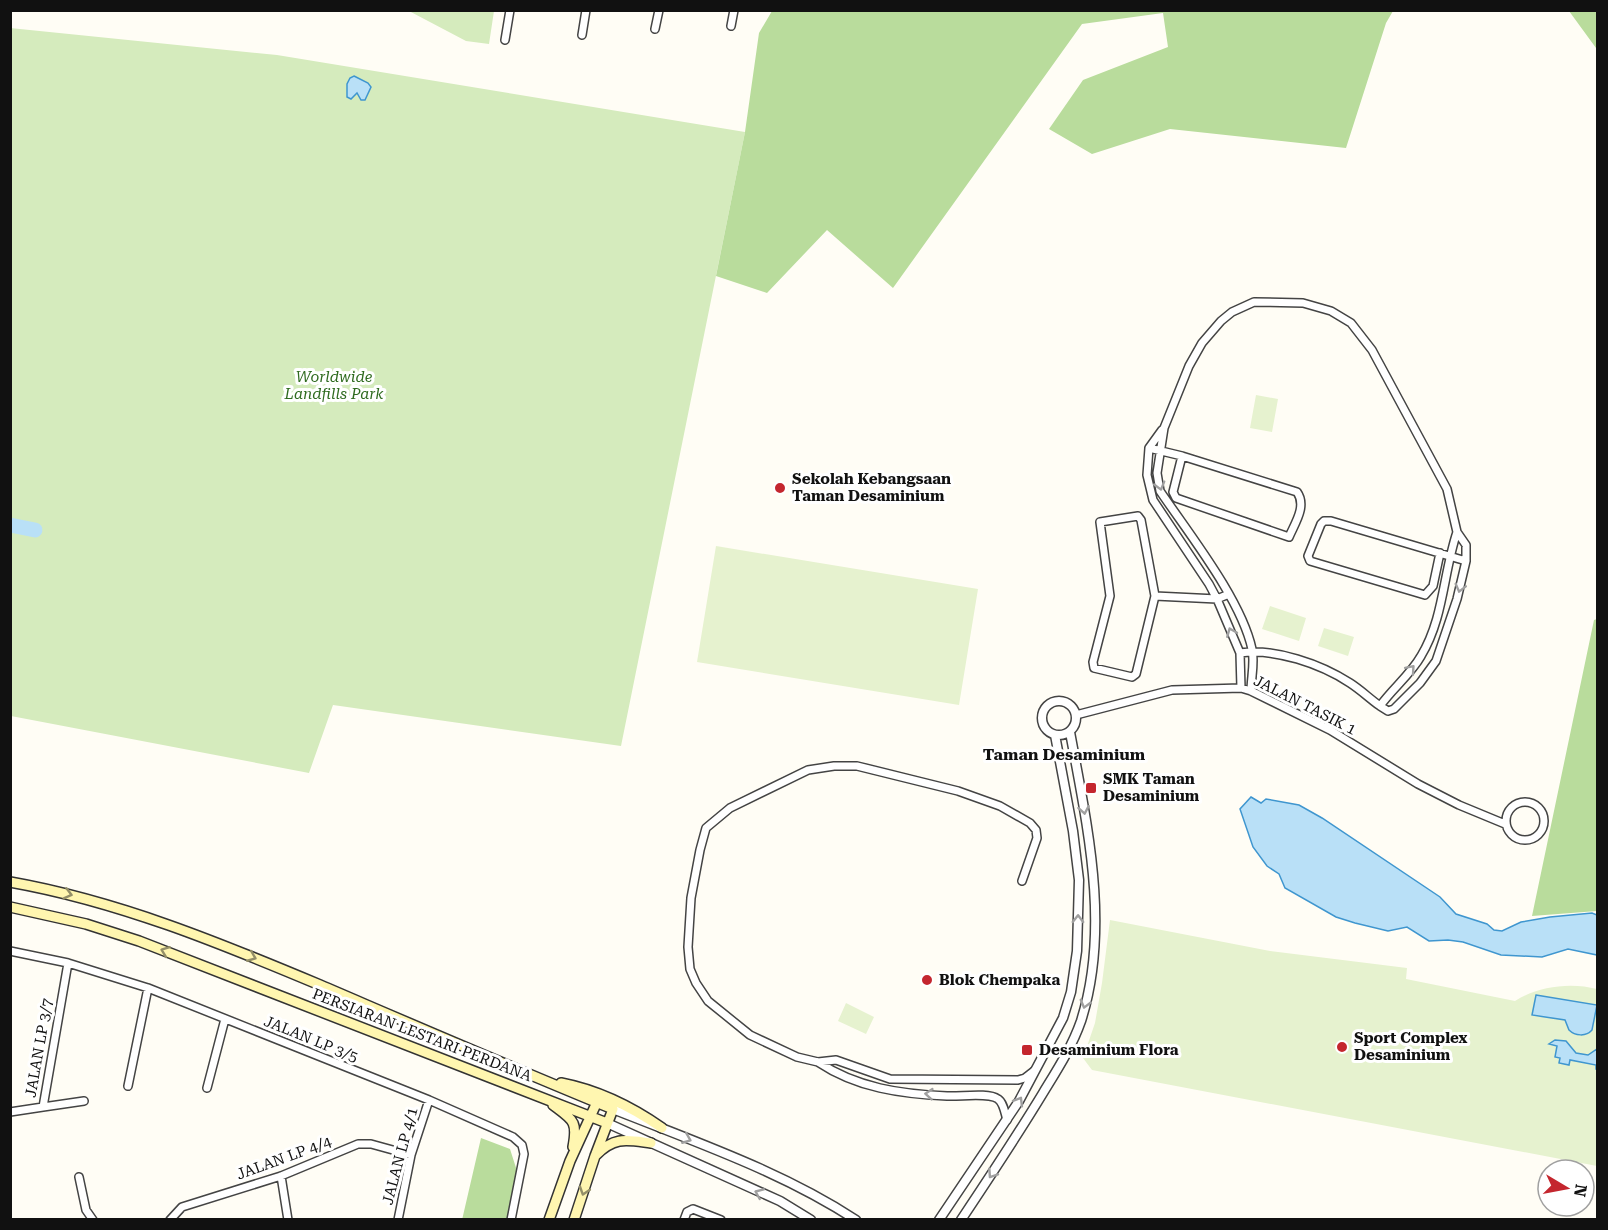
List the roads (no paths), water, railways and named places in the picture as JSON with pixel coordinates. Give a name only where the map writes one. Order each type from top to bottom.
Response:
[{"type":"main road","name":"PERSIARAN LESTARI PERDANA","points":[[10,882],[100,903],[228,947],[613,1109]]},
{"type":"main road","name":"PERSIARAN LESTARI PERDANA","points":[[10,908],[86,924],[139,941],[607,1123]]},
{"type":"main road","points":[[541,1079],[575,1085],[637,1111],[662,1128]]},
{"type":"main road","points":[[544,1098],[573,1121],[576,1131],[570,1161]]},
{"type":"main road","points":[[549,1220],[570,1161],[597,1102]]},
{"type":"main road","points":[[574,1220],[613,1109]]},
{"type":"main road","points":[[595,1156],[610,1143],[619,1140],[651,1143]]},
{"type":"street","points":[[505,40],[510,10]]},
{"type":"street","points":[[582,35],[586,10]]},
{"type":"street","points":[[655,29],[659,10]]},
{"type":"street","points":[[731,26],[734,10]]},
{"type":"street","points":[[1240,653],[1252,651],[1283,655],[1313,665],[1347,681],[1388,711],[1394,709],[1420,683],[1436,661],[1449,626],[1466,561],[1466,545],[1457,532],[1447,489],[1372,350],[1351,322],[1330,311],[1303,303],[1254,302],[1233,312],[1202,342],[1189,366],[1164,428],[1159,451],[1157,473],[1160,491],[1229,594],[1252,651],[1251,691]]},
{"type":"street","points":[[1164,428],[1149,448],[1147,475],[1153,500],[1217,599],[1240,653],[1241,688]]},
{"type":"street","points":[[1149,448],[1182,456],[1297,492],[1301,497],[1302,506],[1289,537],[1176,498],[1173,492],[1182,456]]},
{"type":"street","points":[[1137,516],[1141,520],[1155,596],[1136,674],[1131,677],[1123,676],[1094,668],[1093,662],[1110,596],[1100,522],[1137,516]]},
{"type":"street","points":[[1440,553],[1433,586],[1425,595],[1310,561],[1308,556],[1321,524],[1324,521],[1331,521],[1440,553],[1466,561]]},
{"type":"street","points":[[1380,706],[1420,658],[1435,630],[1449,556],[1457,532]]},
{"type":"street","points":[[1155,596],[1217,599],[1229,594]]},
{"type":"street","name":"JALAN TASIK 1","points":[[1076,715],[1172,690],[1241,688],[1330,730],[1418,784],[1459,805],[1505,824]]},
{"type":"street","points":[[1057,701],[1067,703],[1076,715],[1075,724],[1070,732],[1060,735],[1050,733],[1043,724],[1043,714],[1048,706],[1057,701]]},
{"type":"street","points":[[961,1220],[1014,1141],[1064,1058],[1080,1022],[1089,989],[1094,952],[1091,850],[1070,732]]},
{"type":"street","points":[[939,1220],[1007,1120],[1063,1018],[1071,992],[1077,951],[1079,880],[1073,831],[1055,735]]},
{"type":"street","points":[[1022,881],[1037,838],[1036,830],[1030,823],[1000,806],[958,791],[857,766],[834,766],[808,770],[730,808],[706,828],[691,898],[688,946],[690,969],[708,1001],[750,1035],[797,1057],[818,1062],[836,1060],[890,1079],[1018,1080],[1025,1078],[1038,1066]]},
{"type":"street","points":[[1522,801],[1539,808],[1544,820],[1540,832],[1530,840],[1523,841],[1511,836],[1505,824],[1505,818],[1511,807],[1522,801]]},
{"type":"street","name":"JALAN LP 3/5","points":[[10,951],[68,963],[148,988],[429,1100],[513,1137],[522,1145],[524,1154],[511,1220]]},
{"type":"street","name":"JALAN LP 3/7","points":[[10,1112],[43,1107],[68,963]]},
{"type":"street","points":[[128,1086],[148,988]]},
{"type":"street","points":[[207,1088],[225,1019]]},
{"type":"street","points":[[818,1062],[830,1070],[880,1090],[948,1096],[987,1095],[997,1098],[1007,1120]]},
{"type":"street","name":"JALAN LP 4/1","points":[[398,1220],[411,1155],[429,1100]]},
{"type":"street","points":[[43,1107],[84,1101]]},
{"type":"street","points":[[613,1109],[791,1182],[856,1220]]},
{"type":"street","name":"PERSIARAN LESTARI PERDANA","points":[[607,1123],[780,1201],[811,1220]]},
{"type":"street","name":"JALAN LP 4/4","points":[[170,1220],[182,1208],[281,1176],[365,1143],[411,1155]]},
{"type":"street","points":[[281,1176],[288,1220]]},
{"type":"street","points":[[79,1177],[86,1210],[93,1220]]},
{"type":"street","points":[[686,1216],[693,1209],[721,1220]]},
{"type":"water","points":[[354,76],[371,87],[365,100],[361,100],[357,93],[351,99],[347,97],[347,84]]},
{"type":"water","points":[[1251,797],[1261,803],[1266,799],[1299,805],[1440,897],[1456,914],[1487,924],[1494,930],[1502,931],[1521,922],[1550,917],[1592,913],[1597,915],[1597,955],[1568,949],[1542,957],[1501,955],[1463,942],[1429,941],[1407,927],[1388,931],[1336,917],[1285,888],[1279,874],[1267,866],[1253,847],[1240,809]]},
{"type":"water","points":[[1536,995],[1597,1005],[1592,1030],[1584,1035],[1577,1034],[1569,1030],[1565,1020],[1532,1015]]},
{"type":"water","points":[[1555,1040],[1566,1041],[1576,1053],[1588,1055],[1597,1049],[1597,1069],[1596,1065],[1570,1060],[1569,1065],[1559,1063],[1560,1058],[1555,1057],[1557,1046],[1549,1044]]},
{"type":"waterway","points":[[10,525],[35,530]]},
{"type":"place","name":"Sekolah Kebangsaan Taman Desaminium","points":[[780,488]]},
{"type":"place","name":"SMK Taman Desaminium","points":[[1091,788]]},
{"type":"place","name":"Blok Chempaka","points":[[927,980]]},
{"type":"place","name":"Sport Complex Desaminium","points":[[1342,1047]]},
{"type":"place","name":"Desaminium Flora","points":[[1027,1050]]},
{"type":"district","name":"Taman Desaminium","points":[[1064,754]]},
{"type":"park label","name":"Worldwide Landfills Park","points":[[334,386]]}]
